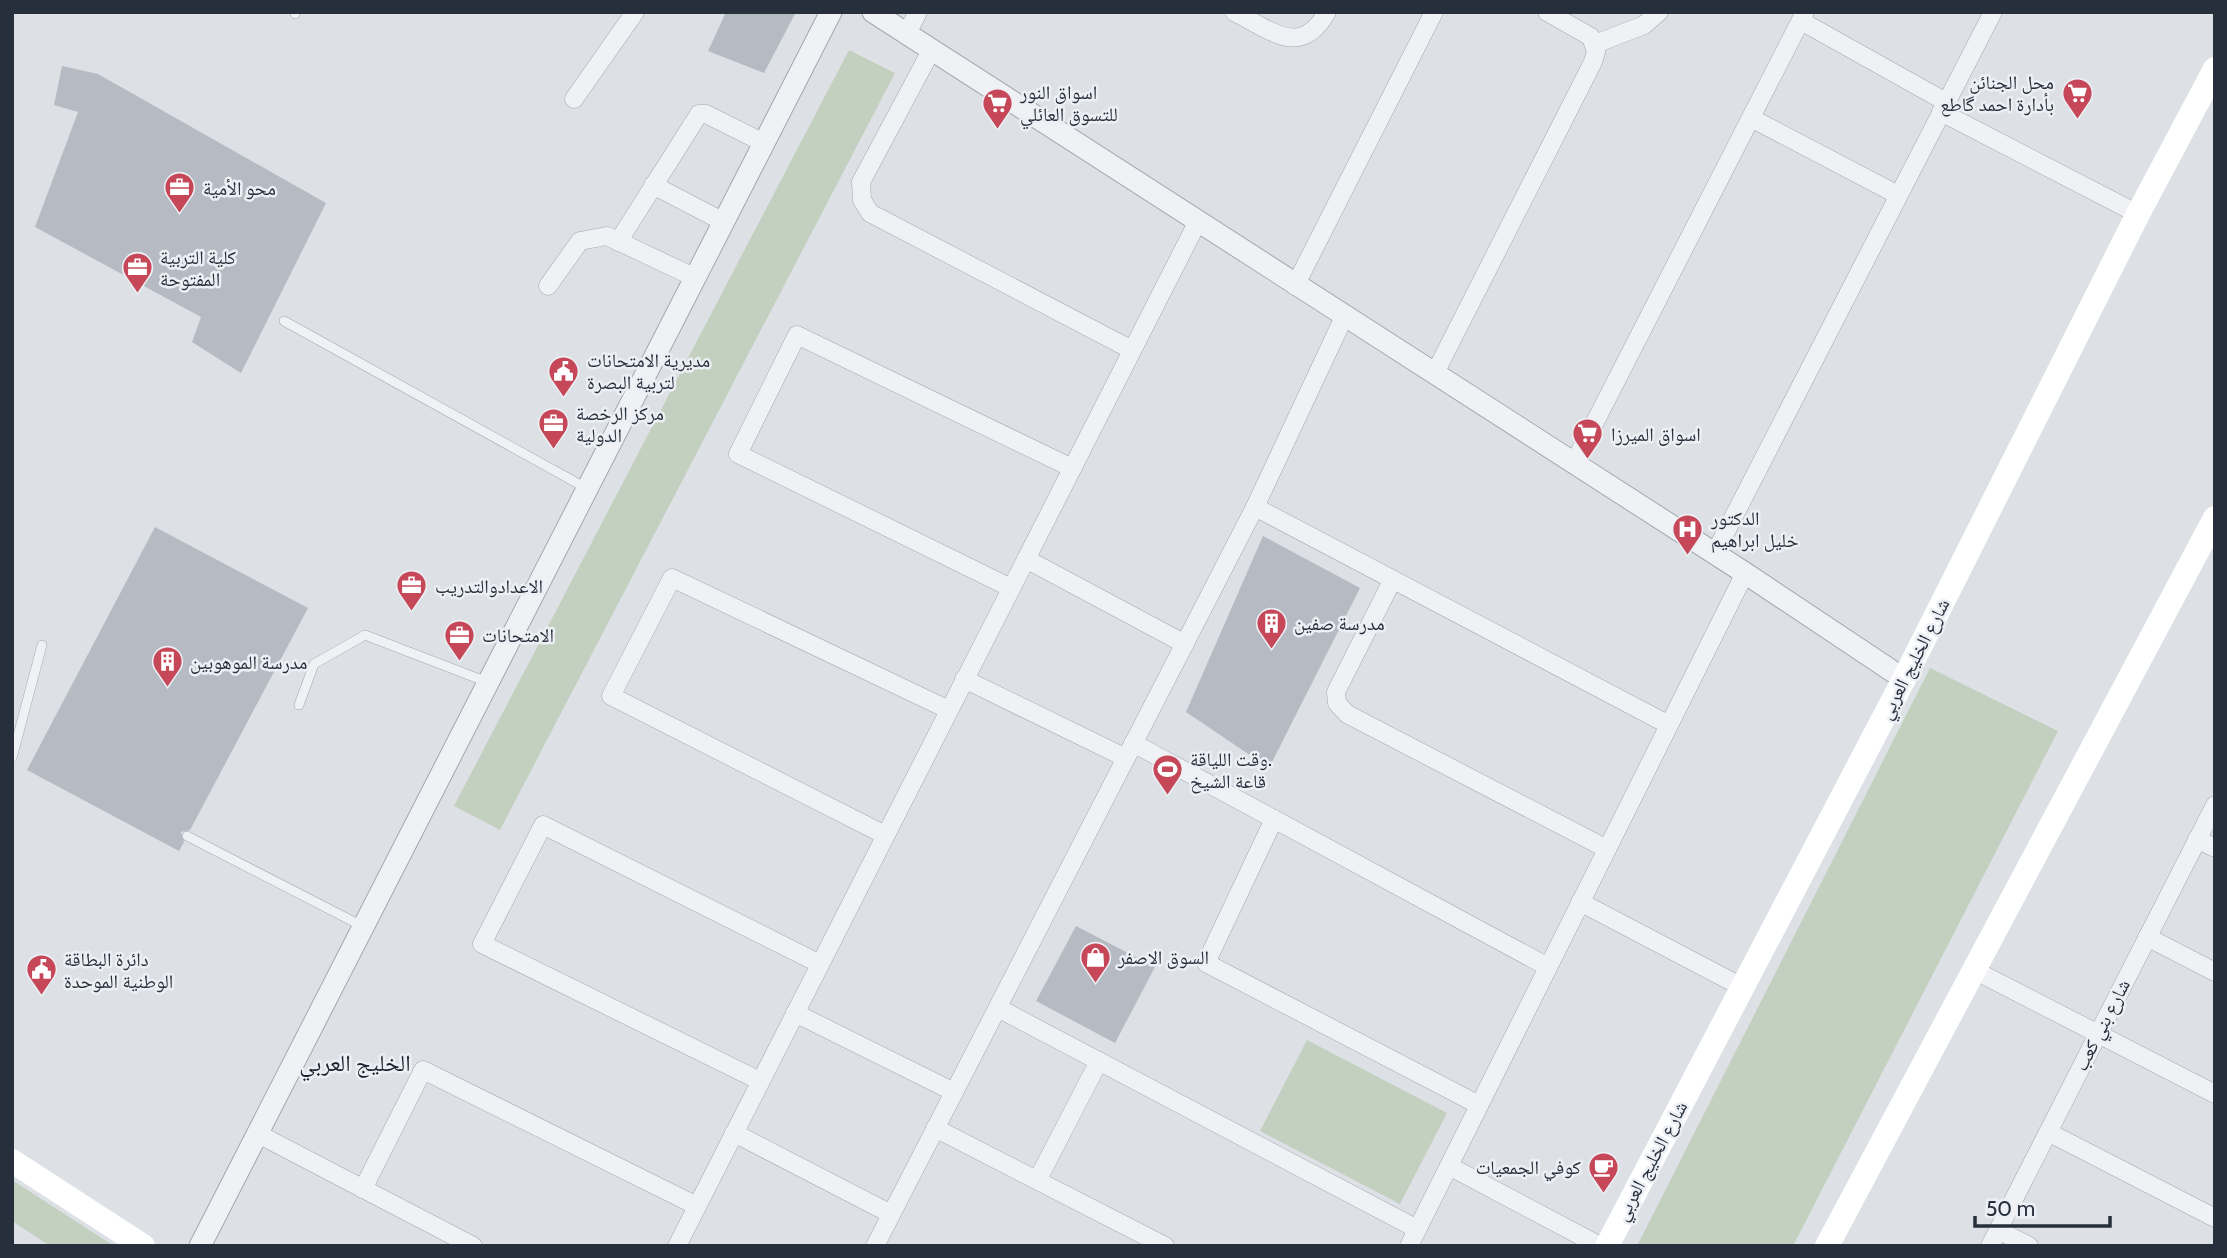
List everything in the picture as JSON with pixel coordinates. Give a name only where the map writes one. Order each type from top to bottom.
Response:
[{"type":"main road","name":"شارع الخليج العربي","points":[[1607,1246],[1904,679],[2138,214],[2215,69]]},
{"type":"main road","points":[[1827,1246],[2215,517]]},
{"type":"main road","points":[[12,1161],[143,1246]]},
{"type":"street","points":[[574,99],[635,12]]},
{"type":"street","points":[[200,1246],[831,12]]},
{"type":"street","points":[[873,12],[1198,220],[1295,286],[1345,315],[1715,553],[1904,679]]},
{"type":"street","points":[[906,35],[918,12]]},
{"type":"street","points":[[1234,12],[1286,37],[1302,38],[1317,30],[1328,12]]},
{"type":"street","points":[[1295,286],[1434,12]]},
{"type":"street","points":[[1434,373],[1593,62],[1595,44],[1591,37],[1547,12]]},
{"type":"street","points":[[1595,44],[1644,25],[1659,12]]},
{"type":"street","points":[[1715,553],[1993,12]]},
{"type":"street","points":[[1574,463],[1803,17],[1944,107],[2138,214]]},
{"type":"street","points":[[932,50],[861,182],[862,200],[870,213],[1132,350]]},
{"type":"street","points":[[618,242],[699,114],[706,114],[764,143]]},
{"type":"street","points":[[1751,118],[1898,195]]},
{"type":"street","points":[[653,185],[724,222]]},
{"type":"street","points":[[677,1246],[1198,220]]},
{"type":"street","points":[[548,286],[580,241],[607,236],[696,278]]},
{"type":"street","points":[[875,1246],[1255,507],[1345,315]]},
{"type":"street","points":[[1011,588],[738,454],[797,335],[1072,468]]},
{"type":"street","points":[[1255,507],[1669,725]]},
{"type":"street","points":[[1026,559],[1185,644]]},
{"type":"street","points":[[1409,1246],[1745,573]]},
{"type":"street","points":[[886,835],[611,696],[672,578],[949,710]]},
{"type":"street","points":[[1392,581],[1336,692],[1337,703],[1347,714],[1607,849]]},
{"type":"street","points":[[964,679],[1130,751],[1274,819],[1548,967]]},
{"type":"street","name":"شارع بني كعب","points":[[1994,1238],[2215,805]]},
{"type":"street","points":[[1274,819],[1206,963],[1479,1105]]},
{"type":"street","points":[[760,1081],[482,944],[543,825],[820,964]]},
{"type":"street","points":[[2197,839],[2215,848]]},
{"type":"street","points":[[1580,902],[1742,987]]},
{"type":"street","points":[[2147,937],[2215,972]]},
{"type":"street","points":[[1974,970],[2215,1094]]},
{"type":"street","points":[[998,1007],[1417,1229]]},
{"type":"street","points":[[795,1013],[954,1092]]},
{"type":"street","points":[[1038,1179],[1099,1061]]},
{"type":"street","points":[[363,1189],[423,1070],[697,1206]]},
{"type":"street","points":[[935,1128],[1165,1246]]},
{"type":"street","points":[[2048,1132],[2215,1218]]},
{"type":"street","points":[[734,1133],[891,1214]]},
{"type":"street","points":[[258,1134],[473,1246]]},
{"type":"street","points":[[1449,1166],[1600,1246]]},
{"type":"street","points":[[1994,1238],[2029,1246]]},
{"type":"lane","points":[[284,320],[588,489]]},
{"type":"lane","points":[[299,705],[314,664],[365,635],[489,682]]},
{"type":"lane","points":[[12,758],[42,645]]},
{"type":"lane","points":[[187,836],[364,927]]},
{"type":"green space","points":[[849,50],[895,73],[500,830],[454,806]]},
{"type":"green space","points":[[1930,668],[2058,731],[1793,1246],[1637,1246]]},
{"type":"green space","points":[[1307,1040],[1447,1113],[1400,1204],[1260,1131]]},
{"type":"green space","points":[[12,1180],[114,1246],[50,1246],[12,1221]]},
{"type":"building","points":[[726,12],[796,12],[764,73],[708,51]]},
{"type":"building","name":"محو الأمية","points":[[62,66],[98,74],[326,203],[241,373],[192,342],[201,317],[35,227],[78,112],[54,105]]},
{"type":"building","name":"مدرسة الموهوبين","points":[[155,527],[308,608],[190,830],[181,832],[184,842],[179,851],[27,770]]},
{"type":"building","name":"مدرسة صفين","points":[[1263,536],[1360,588],[1269,768],[1186,712]]},
{"type":"building","name":"السوق الاصفر","points":[[1076,926],[1155,967],[1115,1043],[1036,1001]]},
{"type":"place","name":"محل الجنائن بأدارة احمد گاطع","points":[[2077,120]]},
{"type":"place","name":"اسواق النور للتسوق العائلي","points":[[997,130]]},
{"type":"place","name":"محو الأمية","points":[[180,215]]},
{"type":"place","name":"كلية التربية المفتوحة","points":[[137,295]]},
{"type":"place","name":"مديرية الامتحانات لتربية البصرة","points":[[564,398]]},
{"type":"place","name":"مركز الرخصة الدولية","points":[[553,451]]},
{"type":"place","name":"اسواق الميرزا","points":[[1588,461]]},
{"type":"place","name":"الدكتور خليل ابراهيم","points":[[1688,556]]},
{"type":"place","name":"الاعدادوالتدريب","points":[[412,613]]},
{"type":"place","name":"مدرسة صفين","points":[[1271,650]]},
{"type":"place","name":"الامتحانات","points":[[459,662]]},
{"type":"place","name":"مدرسة الموهوبين","points":[[167,689]]},
{"type":"place","name":"وقت اللياقة. قاعة الشيخ","points":[[1167,797]]},
{"type":"place","name":"السوق الاصفر","points":[[1095,984]]},
{"type":"place","name":"دائرة البطاقة الوطنية الموحدة","points":[[41,997]]},
{"type":"place","name":"كوفي الجمعيات","points":[[1604,1194]]},
{"type":"district","name":"الخليج العربي","points":[[355,1063]]}]
